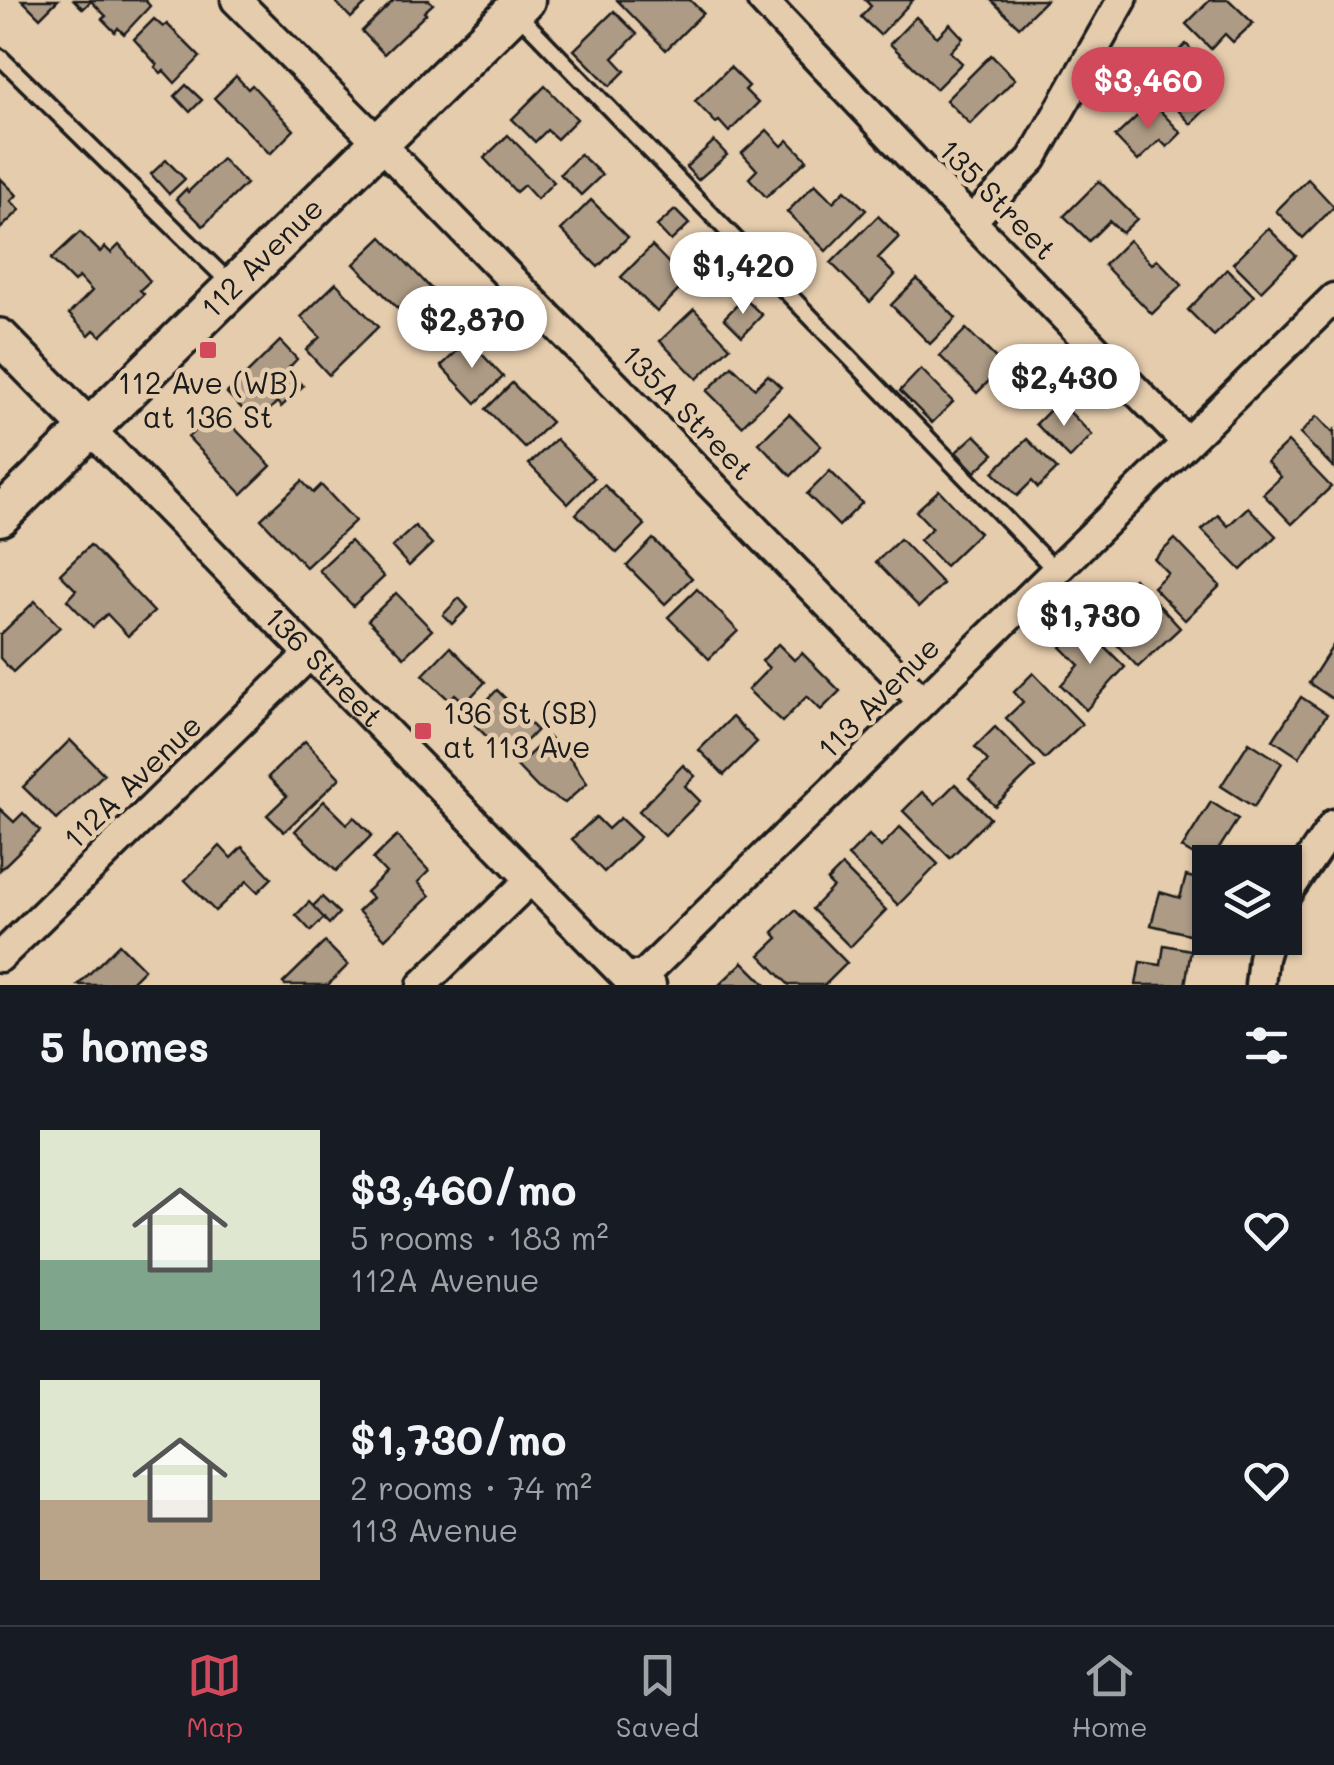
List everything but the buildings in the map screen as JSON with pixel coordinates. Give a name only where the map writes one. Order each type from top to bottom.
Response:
[{"type":"main road","name":"112 Avenue","points":[[0,516],[520,5]]},
{"type":"street","name":"135A Street","points":[[236,0],[922,701]]},
{"type":"street","points":[[971,220],[1032,159],[1122,0]]},
{"type":"street","name":"135 Street","points":[[774,4],[971,220],[1186,442]]},
{"type":"street","name":"113 Avenue","points":[[647,981],[922,701],[1334,298]]},
{"type":"street","name":"136 Street","points":[[0,338],[624,976],[647,981]]},
{"type":"street","name":"112A Avenue","points":[[0,957],[311,653]]},
{"type":"street","points":[[1302,871],[1334,824]]},
{"type":"street","points":[[422,985],[530,880]]},
{"type":"street","points":[[1260,985],[1264,955]]},
{"type":"lane","points":[[520,5],[1055,570]]},
{"type":"lane","points":[[0,56],[233,286]]},
{"type":"place","name":"112 Ave (WB) at 136 St","points":[[208,350]]},
{"type":"place","name":"136 St (SB) at 113 Ave","points":[[423,731]]}]
